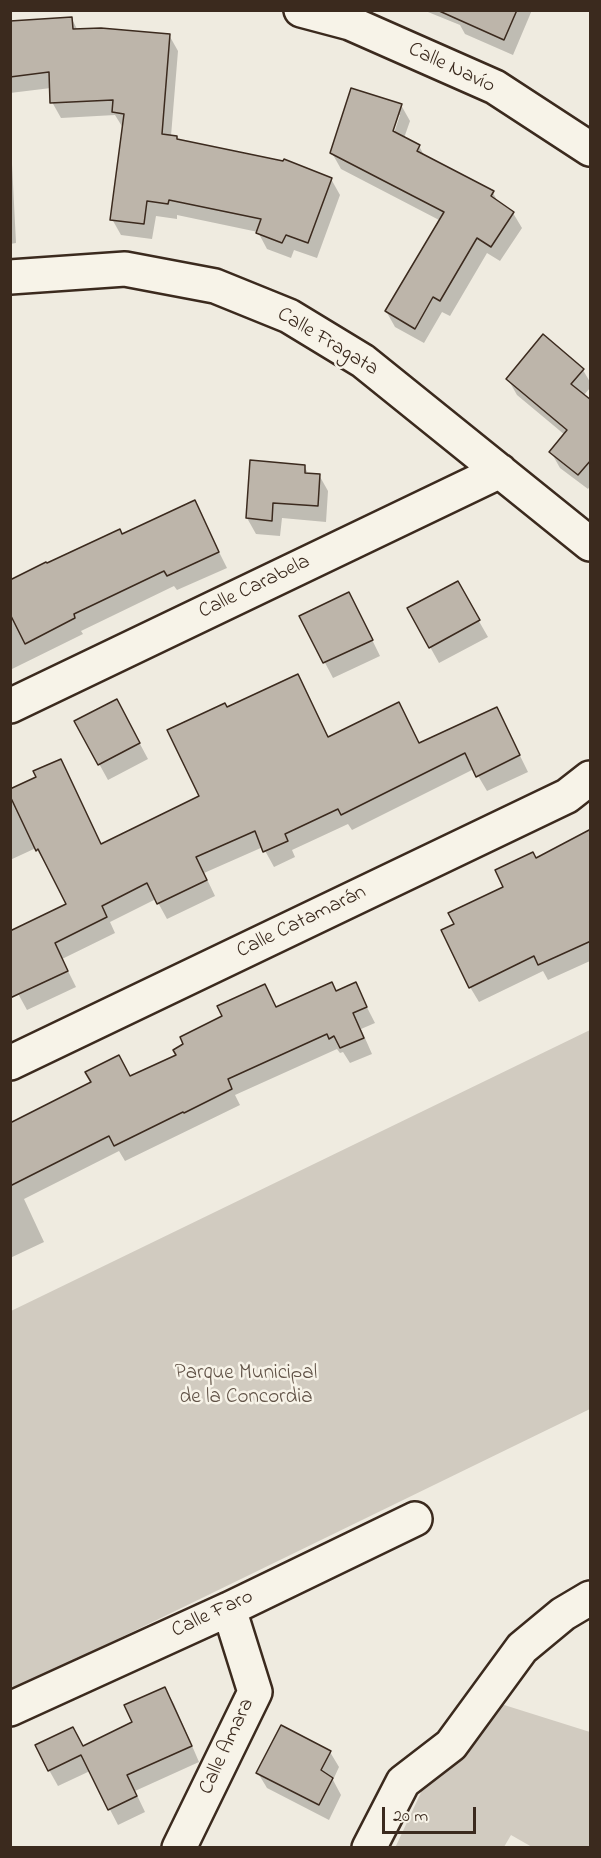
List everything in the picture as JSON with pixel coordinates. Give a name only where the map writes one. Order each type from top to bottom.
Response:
[{"type":"street","name":"Calle Navío","points":[[301,10],[350,23],[495,87],[591,149]]},
{"type":"street","name":"Calle Fragata","points":[[10,277],[125,269],[215,286],[289,316],[363,361],[591,544]]},
{"type":"street","name":"Calle Carabela","points":[[10,706],[500,471]]},
{"type":"street","name":"Calle Catamarán","points":[[10,1063],[567,796],[591,778]]},
{"type":"street","name":"Calle Faro","points":[[10,1709],[229,1609],[415,1519]]},
{"type":"street","points":[[369,1848],[403,1782],[450,1745],[522,1648],[563,1614],[591,1598]]},
{"type":"street","name":"Calle Amara","points":[[179,1848],[255,1692],[229,1609]]},
{"type":"green space","name":"Parque Municipal de la Concordia","points":[[590,1030],[590,1409],[11,1691],[11,1311]]},
{"type":"green space","points":[[501,1704],[590,1732],[590,1847],[532,1847],[511,1835],[504,1847],[395,1848],[432,1769]]},
{"type":"building","points":[[437,10],[517,10],[504,40]]},
{"type":"building","points":[[72,17],[73,29],[101,28],[170,34],[162,134],[283,161],[284,159],[332,178],[308,243],[286,235],[282,243],[256,233],[261,219],[169,200],[168,204],[147,201],[144,224],[110,220],[124,114],[112,112],[113,100],[50,103],[49,72],[10,77],[10,21]]},
{"type":"building","points":[[351,88],[402,104],[393,131],[420,145],[417,151],[494,191],[491,196],[514,212],[491,247],[477,238],[440,301],[433,297],[415,329],[385,311],[444,212],[330,153]]},
{"type":"building","points":[[543,334],[584,369],[571,384],[591,400],[591,460],[578,475],[549,452],[567,430],[506,379]]},
{"type":"building","points":[[250,460],[305,465],[305,473],[320,474],[318,506],[273,503],[272,521],[246,518]]},
{"type":"building","points":[[195,500],[219,552],[167,576],[164,571],[74,614],[75,618],[25,644],[10,614],[10,580],[120,529],[122,534]]},
{"type":"building","points":[[458,581],[480,620],[429,648],[407,608]]},
{"type":"building","points":[[349,592],[373,640],[323,663],[299,616]]},
{"type":"building","points":[[298,674],[328,737],[399,702],[419,743],[497,707],[520,755],[476,777],[465,753],[341,815],[338,809],[285,834],[288,841],[263,852],[255,831],[196,857],[207,880],[157,904],[147,883],[102,906],[107,917],[55,943],[68,971],[10,998],[10,931],[66,904],[38,849],[36,851],[10,796],[10,789],[36,777],[33,771],[61,759],[101,844],[199,796],[167,730],[225,703],[227,707]]},
{"type":"building","points":[[117,699],[140,743],[98,765],[74,721]]},
{"type":"building","points":[[591,829],[591,941],[538,965],[534,956],[469,988],[441,930],[454,924],[448,913],[503,887],[495,870],[533,852],[536,858]]},
{"type":"building","points":[[332,982],[336,991],[356,982],[367,1007],[353,1013],[364,1038],[340,1048],[334,1036],[329,1039],[327,1034],[228,1079],[232,1089],[184,1113],[114,1146],[109,1136],[10,1186],[10,1123],[91,1082],[85,1072],[119,1055],[130,1076],[176,1055],[173,1050],[183,1044],[180,1037],[222,1016],[217,1006],[265,984],[276,1007]]},
{"type":"building","points":[[165,1687],[192,1746],[127,1775],[137,1796],[108,1810],[81,1755],[48,1771],[35,1745],[73,1727],[83,1746],[132,1722],[124,1705]]},
{"type":"building","points":[[281,1725],[331,1751],[321,1770],[333,1778],[319,1805],[256,1773]]}]
